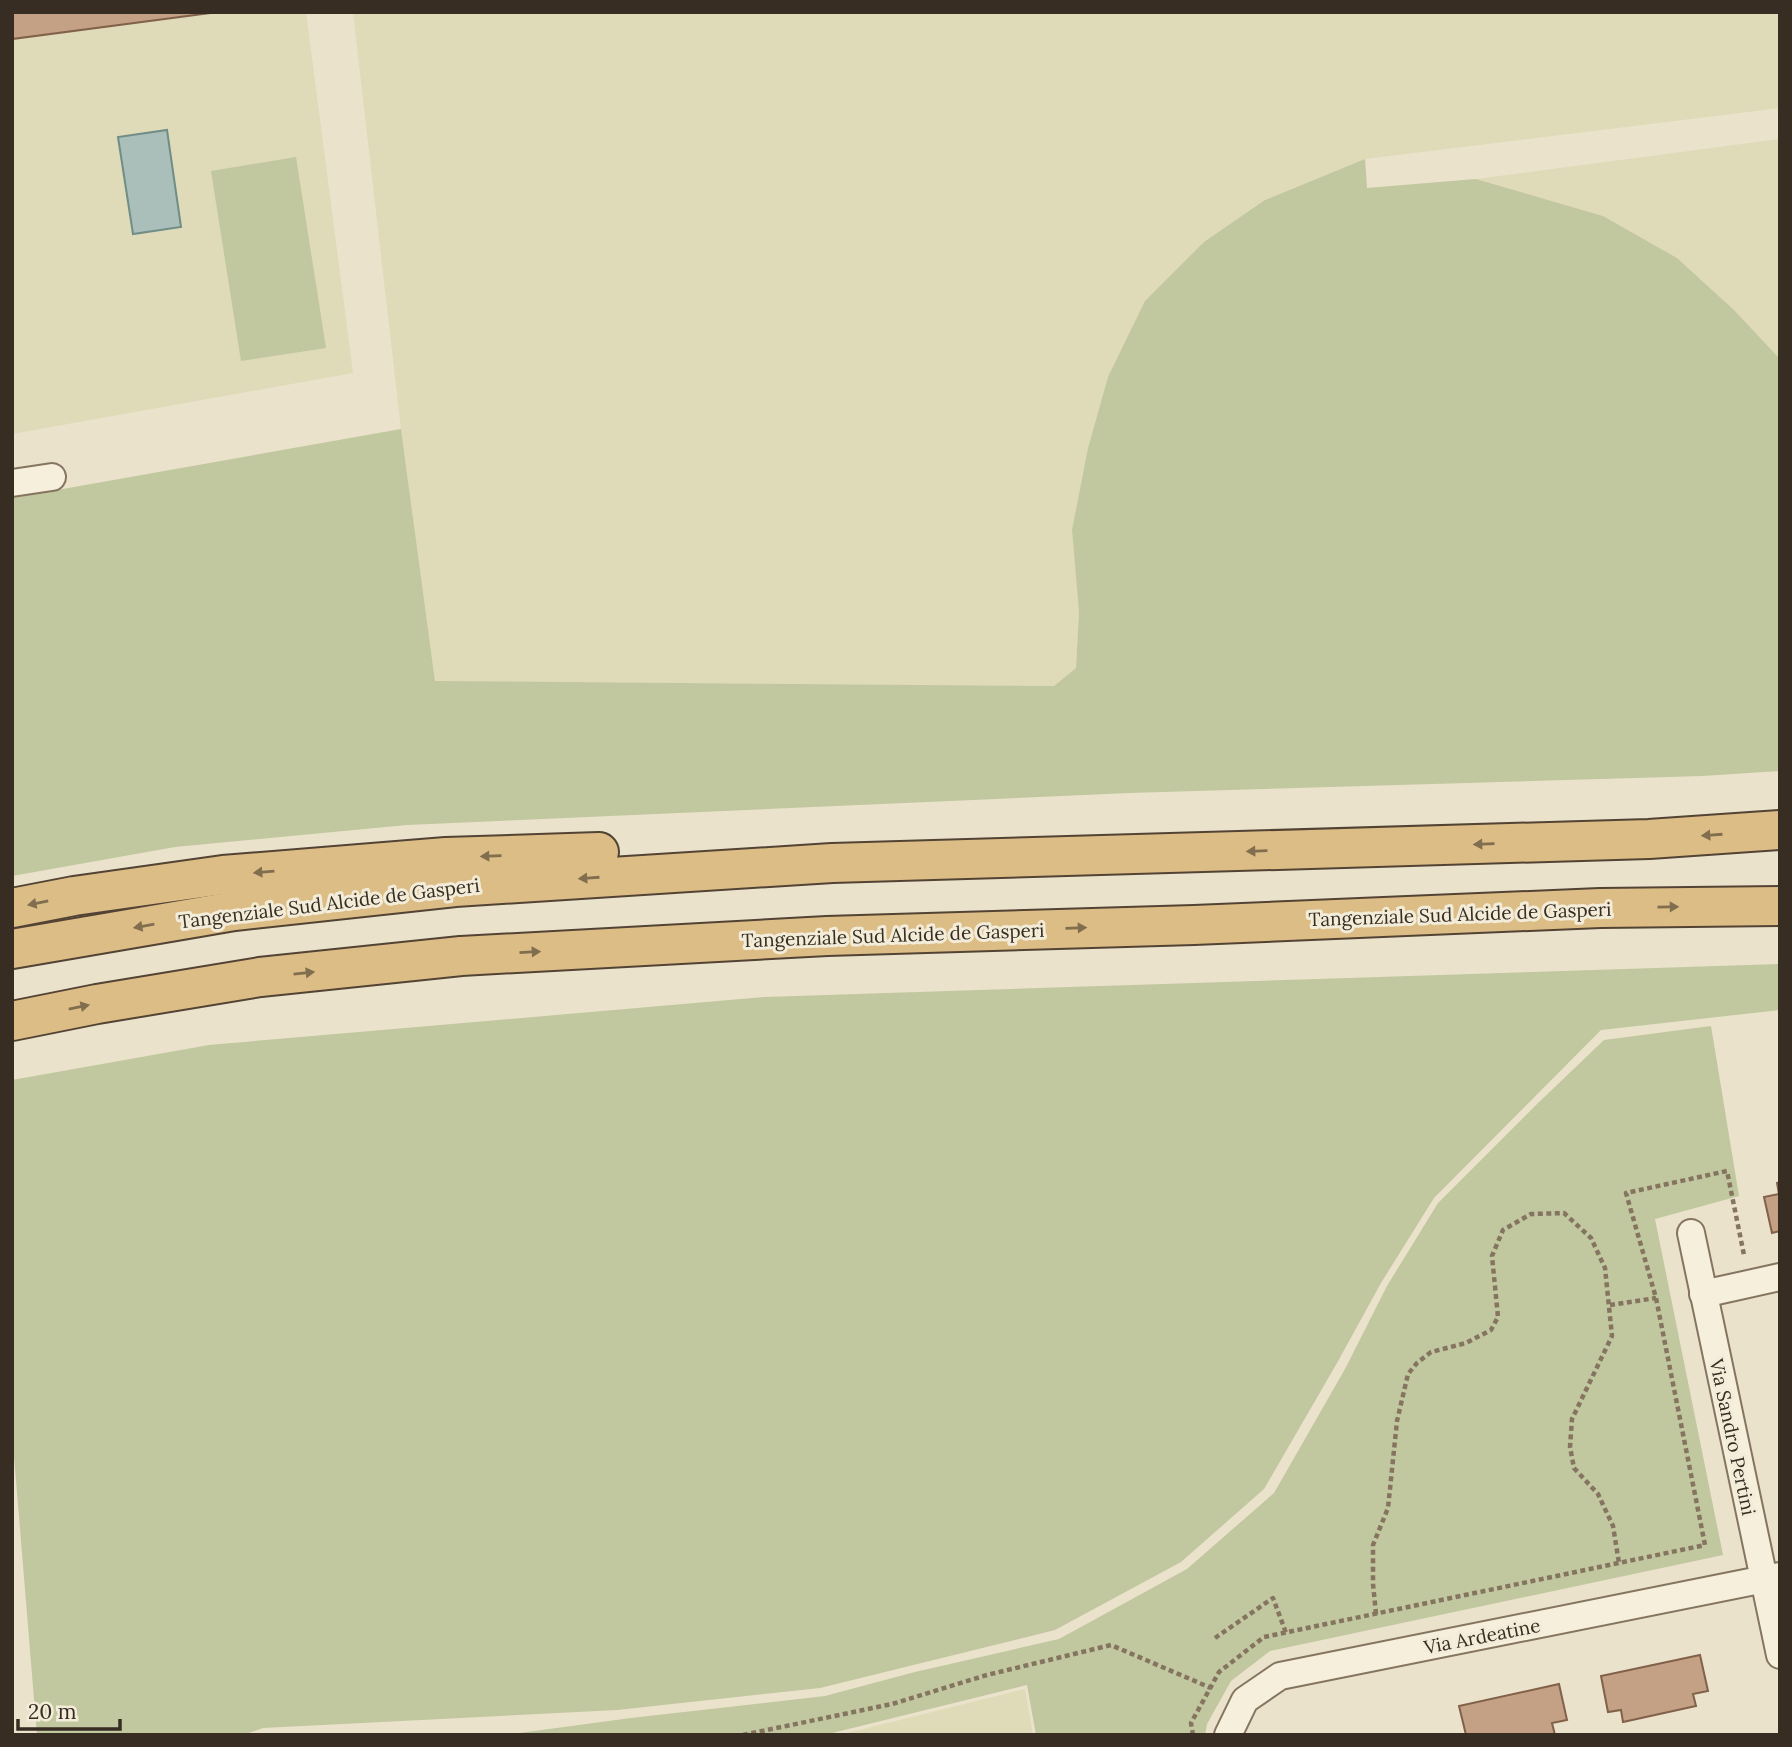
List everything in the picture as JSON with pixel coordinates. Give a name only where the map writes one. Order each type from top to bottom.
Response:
[{"type":"highway","name":"Tangenziale Sud Alcide de Gasperi","points":[[12,949],[234,911],[455,887],[832,863],[1649,839],[1780,830]]},
{"type":"highway","points":[[12,908],[74,895],[223,875],[446,857],[809,846],[1122,855]]},
{"type":"highway","name":"Tangenziale Sud Alcide de Gasperi","points":[[12,1021],[260,977],[461,956],[840,935],[1194,925],[1600,908],[1780,906]]},
{"type":"street","points":[[12,484],[52,477]]},
{"type":"street","name":"Via Sandro Pertini","points":[[1691,1233],[1771,1578],[1780,1655]]},
{"type":"street","points":[[1703,1294],[1780,1276]]},
{"type":"street","name":"Via Ardeatine","points":[[1228,1735],[1245,1700],[1280,1676],[1771,1578]]},
{"type":"path","points":[[1193,1735],[1191,1723],[1219,1672],[1264,1637],[1705,1545],[1656,1298],[1626,1193],[1727,1171],[1750,1283]]},
{"type":"path","points":[[1376,1614],[1373,1545],[1388,1508],[1397,1421],[1408,1374],[1431,1352],[1466,1343],[1491,1330],[1498,1317],[1492,1256],[1503,1230],[1531,1214],[1564,1213],[1591,1238],[1605,1268],[1612,1336],[1572,1419],[1570,1447],[1574,1468],[1598,1494],[1613,1525],[1619,1563]]},
{"type":"path","points":[[1610,1305],[1656,1298]]},
{"type":"path","points":[[1215,1638],[1273,1598],[1286,1633]]},
{"type":"path","points":[[743,1735],[892,1704],[987,1675],[1111,1645],[1211,1688]]},
{"type":"shaded area","points":[[12,12],[306,12],[353,373],[12,434]]},
{"type":"shaded area","points":[[353,12],[1780,12],[1780,108],[1365,159],[1265,200],[1108,377],[1088,448],[1072,530],[1079,612],[1076,668],[1054,686],[435,681],[401,429]]},
{"type":"shaded area","points":[[1780,139],[1780,359],[1734,310],[1677,258],[1603,216],[1476,179]]},
{"type":"shaded area","points":[[1025,1689],[1033,1735],[839,1735]]},
{"type":"green space","points":[[296,157],[326,348],[241,361],[211,171]]},
{"type":"green space","points":[[1365,159],[1367,188],[1476,179],[1603,216],[1677,258],[1734,310],[1780,359],[1780,771],[1702,776],[1129,793],[407,825],[175,847],[12,876],[12,498],[401,429],[435,681],[1054,686],[1076,668],[1079,612],[1072,530],[1088,448],[1108,377],[1145,301],[1204,242],[1265,200]]},
{"type":"green space","points":[[1780,964],[1780,1010],[1601,1030],[1434,1198],[1381,1283],[1264,1489],[1181,1562],[1055,1630],[820,1688],[617,1710],[263,1728],[243,1735],[37,1735],[12,1432],[12,1080],[209,1045],[765,997]]},
{"type":"green space","points":[[1711,1026],[1739,1196],[1655,1219],[1723,1555],[1270,1651],[1231,1681],[1207,1724],[1205,1735],[1036,1735],[1027,1685],[824,1735],[504,1735],[825,1696],[1059,1639],[1187,1569],[1274,1493],[1345,1369],[1387,1286],[1438,1203],[1604,1040]]},
{"type":"water","points":[[167,130],[181,227],[133,234],[118,137]]},
{"type":"building","points":[[12,12],[218,12],[12,39]]},
{"type":"building","points":[[1780,1182],[1780,1231],[1772,1233],[1764,1197],[1779,1194],[1777,1183]]},
{"type":"building","points":[[1700,1655],[1708,1691],[1693,1694],[1696,1706],[1623,1722],[1621,1710],[1608,1712],[1601,1676]]},
{"type":"building","points":[[1559,1684],[1567,1720],[1552,1723],[1555,1735],[1466,1735],[1459,1706]]}]
